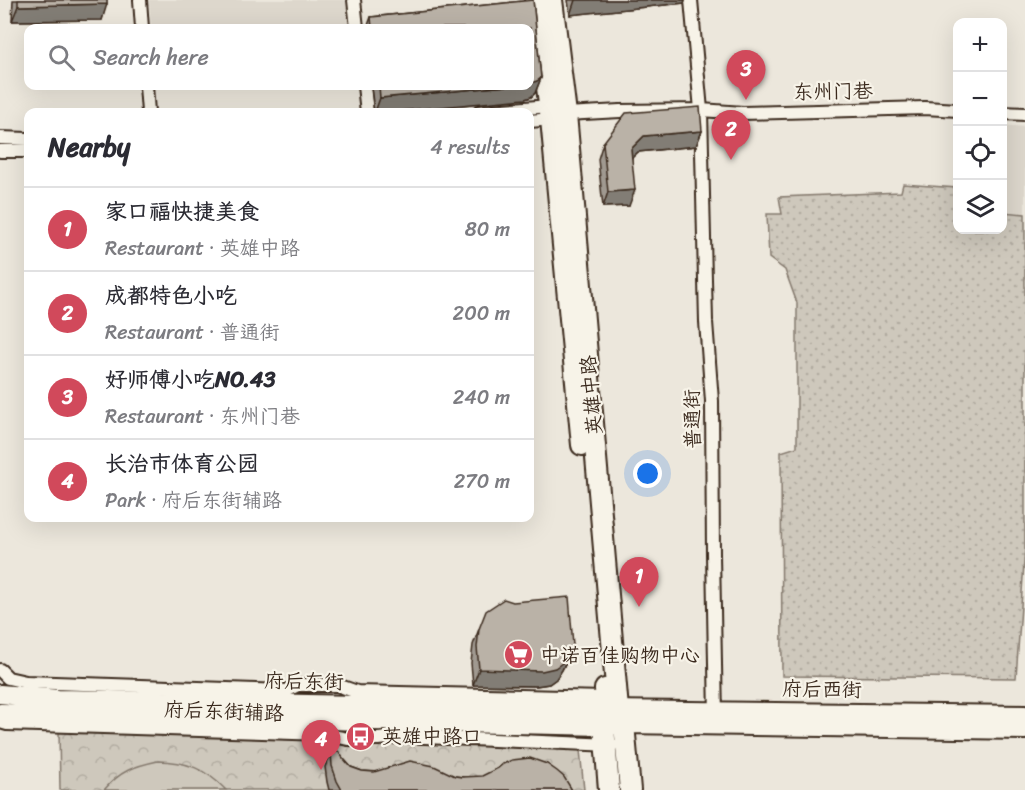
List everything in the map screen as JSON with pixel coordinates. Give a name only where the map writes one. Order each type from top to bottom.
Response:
[{"type":"main road","name":"英雄中路","points":[[536,0],[555,113]]},
{"type":"main road","name":"英雄中路","points":[[552,0],[555,113],[612,713],[605,746],[609,790]]},
{"type":"main road","name":"府后东街","points":[[0,694],[69,699],[612,713]]},
{"type":"main road","name":"府后东街","points":[[0,713],[612,713]]},
{"type":"main road","name":"英雄中路","points":[[612,713],[626,745],[630,790]]},
{"type":"main road","name":"府后西街","points":[[612,713],[1025,730]]},
{"type":"main road","name":"府后西街","points":[[716,718],[1025,715]]},
{"type":"street","points":[[140,0],[142,24]]},
{"type":"street","points":[[354,0],[357,24]]},
{"type":"street","name":"普通街","points":[[691,0],[701,110],[706,310],[712,400],[712,554],[716,718]]},
{"type":"street","points":[[146,90],[148,108]]},
{"type":"street","points":[[364,90],[367,108]]},
{"type":"street","name":"东州门巷","points":[[555,113],[701,110],[743,113],[925,108],[953,110]]},
{"type":"street","points":[[534,113],[555,113]]},
{"type":"street","points":[[534,120],[555,113]]},
{"type":"street","points":[[1007,113],[1025,114]]},
{"type":"street","points":[[0,138],[24,139]]},
{"type":"street","points":[[0,150],[24,151]]},
{"type":"street","name":"府后东街辅路","points":[[0,670],[8,678],[26,682],[286,691],[298,685],[337,685],[357,692],[612,713]]},
{"type":"street","name":"府后东街辅路","points":[[0,722],[324,734],[348,739],[402,736],[605,746],[626,745]]},
{"type":"shaded area","points":[[149,0],[346,0],[349,24],[151,24]]},
{"type":"shaded area","points":[[1007,125],[1025,127],[1025,214],[1007,212]]},
{"type":"green space","points":[[903,184],[953,188],[953,234],[1007,234],[1007,212],[1025,214],[1025,549],[1016,678],[782,676],[781,452],[797,447],[797,303],[785,270],[769,258],[767,214],[782,214],[779,197],[901,192]]},
{"type":"green space","points":[[59,730],[392,740],[580,750],[584,790],[60,790]]},
{"type":"green space","points":[[158,761],[195,768],[211,777],[226,790],[104,790],[128,770]]},
{"type":"building","points":[[18,0],[107,0],[107,4],[18,6]]},
{"type":"building","points":[[533,0],[541,78],[534,82],[534,24],[372,24],[371,17]]},
{"type":"building","points":[[379,90],[465,90],[380,98]]},
{"type":"building","points":[[700,107],[702,131],[644,136],[631,149],[635,190],[608,192],[603,143],[626,113]]},
{"type":"building","name":"中诺百佳购物中心","points":[[569,597],[573,645],[562,663],[555,668],[542,671],[479,669],[477,647],[479,629],[486,611],[504,599],[513,602]]},
{"type":"building","points":[[336,750],[351,767],[362,771],[374,772],[410,761],[434,766],[462,777],[482,776],[512,760],[530,758],[547,764],[557,771],[572,790],[342,790],[332,766],[331,752]]},
{"type":"place","name":"好师傅小吃NO.43","points":[[746,100]]},
{"type":"place","name":"成都特色小吃","points":[[731,160]]},
{"type":"place","name":"家口福快捷美食","points":[[639,607]]},
{"type":"place","name":"中诺百佳购物中心","points":[[519,655]]},
{"type":"place","name":"英雄中路口","points":[[361,736]]},
{"type":"place","name":"长治市体育公园","points":[[321,770]]}]
